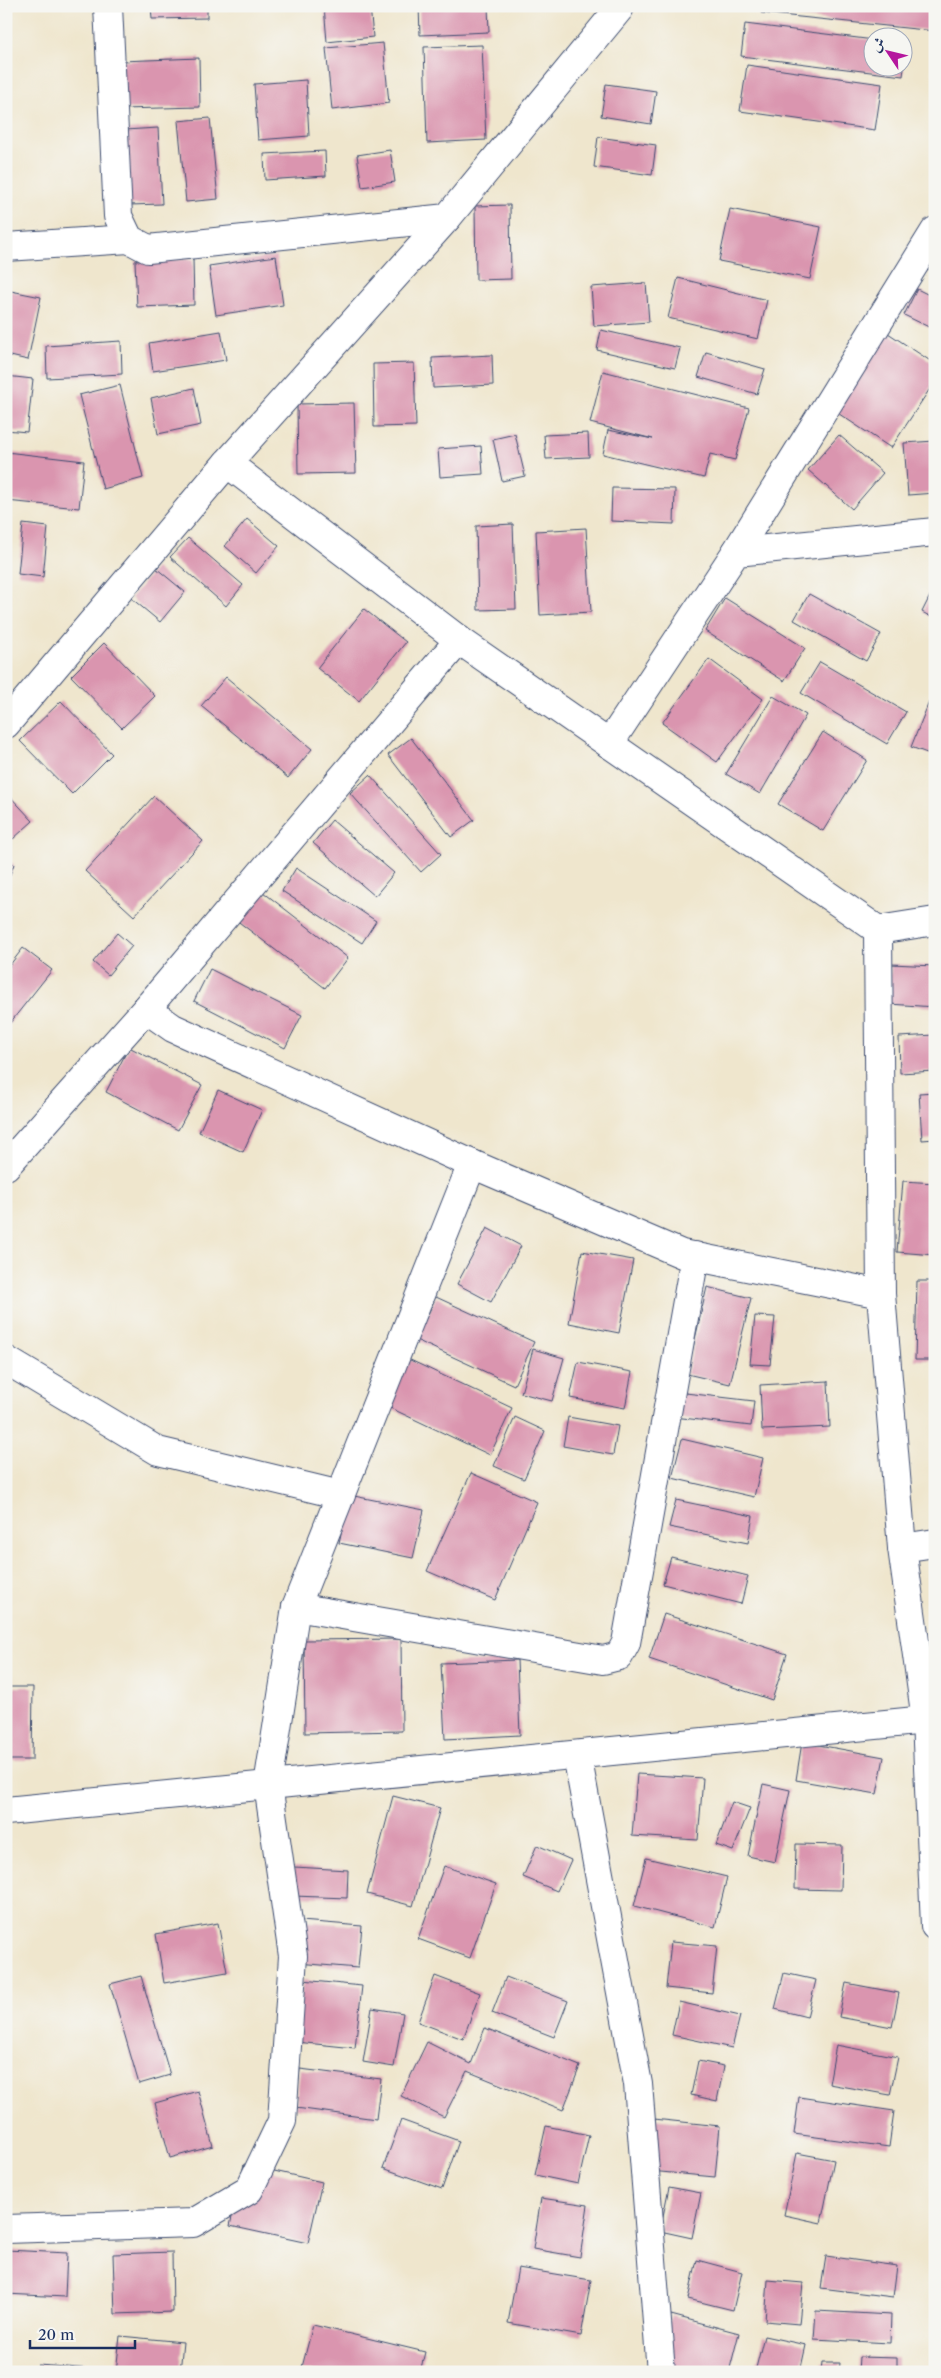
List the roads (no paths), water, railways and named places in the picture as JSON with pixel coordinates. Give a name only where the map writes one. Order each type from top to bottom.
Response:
[{"type":"street","points":[[108,6],[118,216],[129,239]]},
{"type":"street","points":[[6,724],[228,463],[447,218],[613,17],[619,9],[618,6]]},
{"type":"street","points":[[6,247],[129,239],[148,250],[447,218]]},
{"type":"street","points":[[609,744],[736,552],[935,231]]},
{"type":"street","points":[[228,463],[459,640],[878,930],[935,921]]},
{"type":"street","points":[[736,552],[935,532]]},
{"type":"street","points":[[6,1166],[146,1010],[459,640]]},
{"type":"street","points":[[878,930],[881,1294],[902,1548],[926,1720],[935,1926]]},
{"type":"street","points":[[146,1010],[173,1028],[472,1164],[682,1254],[881,1294]]},
{"type":"street","points":[[6,2229],[194,2223],[248,2190],[282,2121],[294,1956],[268,1785],[296,1607],[472,1164]]},
{"type":"street","points":[[296,1607],[603,1660],[619,1656],[626,1643],[695,1256]]},
{"type":"street","points":[[6,1360],[158,1450],[341,1495]]},
{"type":"street","points":[[902,1548],[935,1543]]},
{"type":"street","points":[[6,1811],[926,1720]]},
{"type":"street","points":[[577,1755],[638,2084],[661,2372]]}]
